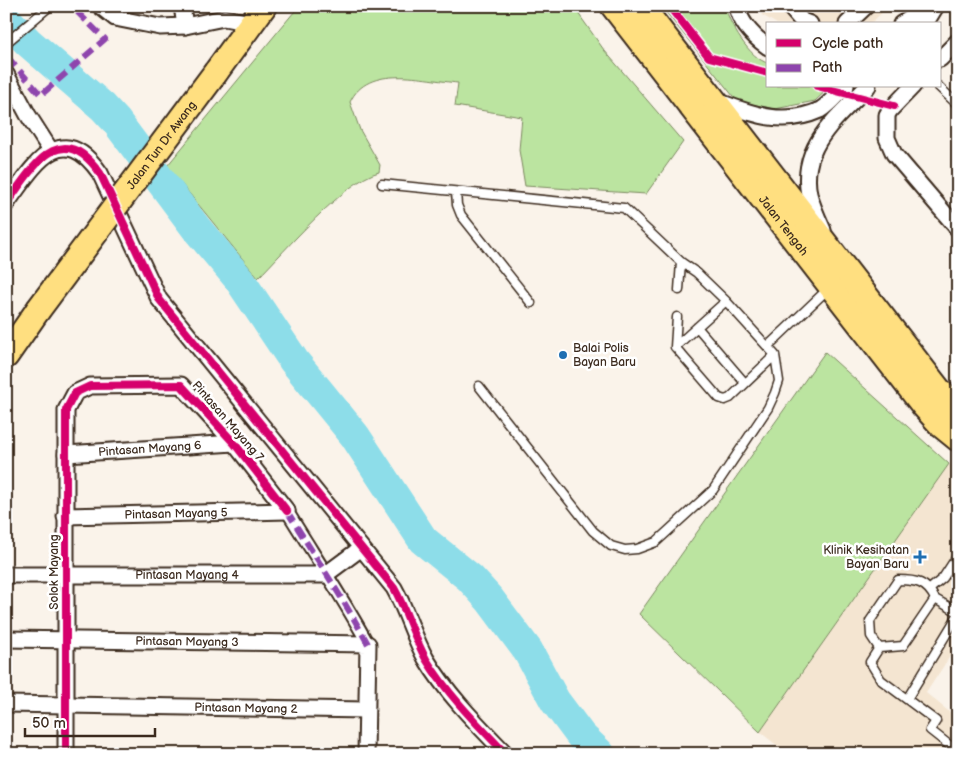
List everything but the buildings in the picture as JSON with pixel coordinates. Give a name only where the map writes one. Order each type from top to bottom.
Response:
[{"type":"main road","name":"Jalan Tengah","points":[[613,6],[923,406],[942,426],[958,439]]},
{"type":"main road","name":"Jalan Tengah","points":[[641,6],[939,390],[958,409]]},
{"type":"main road","name":"Jalan Tun Dr Awang","points":[[6,356],[38,310],[258,14]]},
{"type":"street","points":[[100,6],[110,16],[160,27],[185,26],[224,18],[258,14]]},
{"type":"street","points":[[182,6],[185,26]]},
{"type":"street","points":[[737,6],[739,15],[756,39],[766,46]]},
{"type":"street","points":[[789,6],[805,22]]},
{"type":"street","points":[[849,22],[866,6]]},
{"type":"street","points":[[905,22],[934,6]]},
{"type":"street","points":[[917,22],[934,6]]},
{"type":"street","points":[[925,22],[934,6]]},
{"type":"street","points":[[942,57],[958,41]]},
{"type":"street","points":[[6,74],[28,116],[51,151]]},
{"type":"street","points":[[713,99],[764,118],[790,117],[820,109],[844,88]]},
{"type":"street","points":[[834,254],[809,194],[807,176],[810,157],[817,141],[829,125],[866,88]]},
{"type":"street","points":[[911,88],[887,115],[887,138],[894,154],[958,229]]},
{"type":"street","points":[[6,204],[36,163],[51,151],[61,147],[71,148],[82,153],[91,161],[100,173],[159,299],[360,549],[394,588],[417,641],[439,677],[477,724],[506,754]]},
{"type":"street","name":"Pintasan Mayang 7","points":[[75,393],[90,386],[181,385],[234,443],[287,510]]},
{"type":"street","name":"Solok Mayang","points":[[66,754],[66,410],[69,401],[75,393]]},
{"type":"street","name":"Pintasan Mayang 6","points":[[66,454],[234,443]]},
{"type":"street","points":[[287,510],[326,575],[345,602],[368,644],[366,754]]},
{"type":"street","name":"Pintasan Mayang 5","points":[[65,516],[287,510]]},
{"type":"street","points":[[326,575],[360,549]]},
{"type":"street","name":"Pintasan Mayang 4","points":[[6,575],[326,575]]},
{"type":"street","name":"Pintasan Mayang 3","points":[[6,639],[368,644]]},
{"type":"street","name":"Pintasan Mayang 2","points":[[6,704],[366,710]]},
{"type":"lane","points":[[6,44],[49,7]]},
{"type":"lane","points":[[940,88],[958,104]]},
{"type":"lane","points":[[382,184],[619,206],[629,212],[681,262],[697,273],[768,346],[775,355],[779,381],[768,408],[713,490],[656,542],[625,550],[611,546],[593,531],[479,386]]},
{"type":"lane","points":[[456,192],[457,205],[461,215],[531,303]]},
{"type":"lane","points":[[679,290],[681,262]]},
{"type":"lane","points":[[768,346],[830,286]]},
{"type":"lane","points":[[675,347],[726,301]]},
{"type":"lane","points":[[676,317],[675,347],[719,398],[725,400],[730,398],[775,355]]},
{"type":"lane","points":[[697,327],[745,383]]},
{"type":"lane","points":[[930,589],[943,578],[958,555]]},
{"type":"lane","points":[[879,648],[871,636],[870,621],[898,580],[916,580],[930,589],[935,599],[958,613],[907,699]]},
{"type":"lane","points":[[879,648],[903,646],[935,599]]},
{"type":"lane","points":[[879,648],[870,662],[881,680],[936,721],[930,730],[958,752]]},
{"type":"shaded area","points":[[759,6],[889,6],[872,22],[774,22],[762,15]]},
{"type":"shaded area","name":"Klinik Kesihatan Bayan Baru","points":[[949,464],[958,470],[958,644],[926,693],[958,719],[958,754],[788,754],[760,732]]},
{"type":"green space","points":[[299,6],[573,6],[604,50],[683,142],[646,194],[525,186],[519,150],[522,117],[455,106],[458,83],[414,77],[383,78],[370,82],[358,90],[350,102],[360,130],[380,165],[379,172],[365,178],[332,202],[258,278],[167,166]]},
{"type":"green space","points":[[661,6],[725,6],[741,40],[754,55],[766,62],[766,88],[829,88],[815,101],[775,109],[737,101]]},
{"type":"green space","points":[[825,352],[949,464],[760,732],[639,614]]},
{"type":"waterway","points":[[6,19],[28,42],[103,107],[116,121],[196,228],[239,279],[294,361],[355,436],[423,540],[470,578],[490,600],[528,651],[555,701],[581,736],[600,754]]},
{"type":"marked path","points":[[6,62],[11,61],[41,95],[105,39],[71,6]]},
{"type":"marked path","points":[[287,511],[339,593],[368,644]]},
{"type":"cycle path","points":[[669,6],[709,57],[766,72]]},
{"type":"cycle path","points":[[825,88],[894,106]]},
{"type":"cycle path","points":[[6,204],[26,176],[48,154],[60,149],[72,149],[86,157],[100,173],[159,299],[394,588],[421,650],[434,672],[463,709],[506,754]]},
{"type":"cycle path","points":[[66,754],[66,410],[75,393],[90,386],[181,385],[234,443],[287,511]]},
{"type":"place","name":"Balai Polis Bayan Baru","points":[[563,355]]},
{"type":"place","name":"Klinik Kesihatan Bayan Baru","points":[[920,557]]}]
